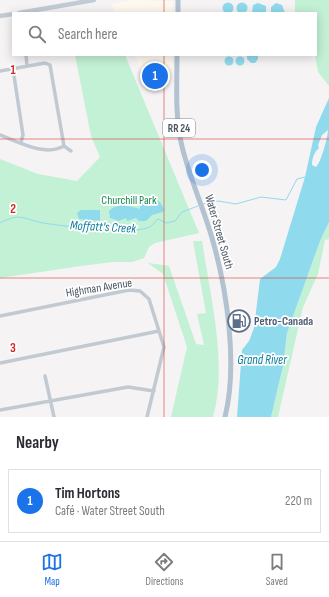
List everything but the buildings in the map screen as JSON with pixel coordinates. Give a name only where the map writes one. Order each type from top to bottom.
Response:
[{"type":"main road","points":[[25,12],[94,0]]},
{"type":"main road","points":[[178,0],[178,12]]},
{"type":"main road","points":[[0,16],[12,14]]},
{"type":"main road","name":"Water Street South","points":[[177,56],[177,97],[181,141],[202,210],[212,237],[225,292],[231,365],[231,380],[226,417]]},
{"type":"street","points":[[26,56],[28,66]]},
{"type":"street","points":[[0,71],[45,63],[50,65],[64,146],[71,151]]},
{"type":"street","points":[[13,69],[23,134],[21,142]]},
{"type":"street","points":[[0,135],[45,151],[59,149],[64,146]]},
{"type":"street","name":"Highman Avenue","points":[[0,316],[133,290],[140,291],[149,299],[164,349],[147,417]]},
{"type":"street","points":[[0,363],[159,331]]},
{"type":"street","points":[[45,376],[54,417]]},
{"type":"street","points":[[0,410],[128,387],[154,391]]},
{"type":"shaded area","points":[[132,0],[173,1],[172,12],[115,12],[111,4]]},
{"type":"shaded area","points":[[135,56],[172,56],[171,84],[145,84]]},
{"type":"shaded area","points":[[230,308],[246,308],[248,322],[237,335],[233,335]]},
{"type":"green space","points":[[295,0],[329,0],[329,86],[318,72],[315,56],[317,56],[317,12],[295,12]]},
{"type":"green space","name":"Churchill Park","points":[[75,56],[125,56],[199,233],[155,243],[149,247],[144,258],[132,262],[113,262],[0,278],[0,159],[38,174],[77,181],[100,157],[91,136]]},
{"type":"green space","points":[[329,222],[329,239],[325,240],[318,274],[303,307],[278,417],[271,417],[283,366],[287,333],[320,241]]},
{"type":"green space","points":[[193,241],[202,241],[213,306],[218,352],[219,375],[217,396],[213,417],[171,417],[187,347],[163,274],[148,263],[169,266],[196,344],[204,345],[197,314],[206,313]]},
{"type":"water","points":[[228,2],[234,8],[232,12],[224,12],[222,8],[224,4]]},
{"type":"water","points":[[242,2],[248,8],[246,12],[238,12],[236,8],[238,4]]},
{"type":"water","points":[[258,3],[266,6],[266,12],[252,12],[253,5]]},
{"type":"water","points":[[276,3],[282,5],[285,12],[271,12],[271,7]]},
{"type":"water","points":[[229,56],[234,61],[229,66],[224,61]]},
{"type":"water","points":[[240,56],[245,61],[240,66],[235,61]]},
{"type":"water","points":[[247,56],[258,56],[255,63],[251,63],[247,59]]},
{"type":"water","name":"Grand River","points":[[329,98],[329,222],[320,241],[287,333],[283,366],[271,417],[237,417],[242,350],[249,341],[254,328],[260,279],[276,267],[280,259],[305,177],[316,127]],"holes":[[[328,130],[326,143],[316,167],[312,165],[312,160],[319,148],[318,145],[322,135]]]},
{"type":"water","points":[[147,197],[160,202],[164,209],[163,212],[152,215],[146,221],[139,221],[136,218],[127,221],[126,218],[119,221],[110,218],[109,211],[112,208],[116,206],[124,206],[140,209],[140,203],[145,201]]},
{"type":"water","points":[[81,210],[100,210],[100,221],[79,219],[77,213]]},
{"type":"waterway","name":"Moffatt's Creek","points":[[203,204],[218,201],[236,204],[261,197],[286,200],[297,179],[305,177]]},
{"type":"waterway","name":"Moffatt's Creek","points":[[0,223],[13,218],[22,217],[43,223],[81,228],[115,230],[142,229],[150,227],[158,219],[166,223],[175,221],[182,212],[198,206]]},
{"type":"place","name":"Tim Hortons","points":[[155,76]]},
{"type":"place","name":"Petro-Canada","points":[[239,321]]}]
